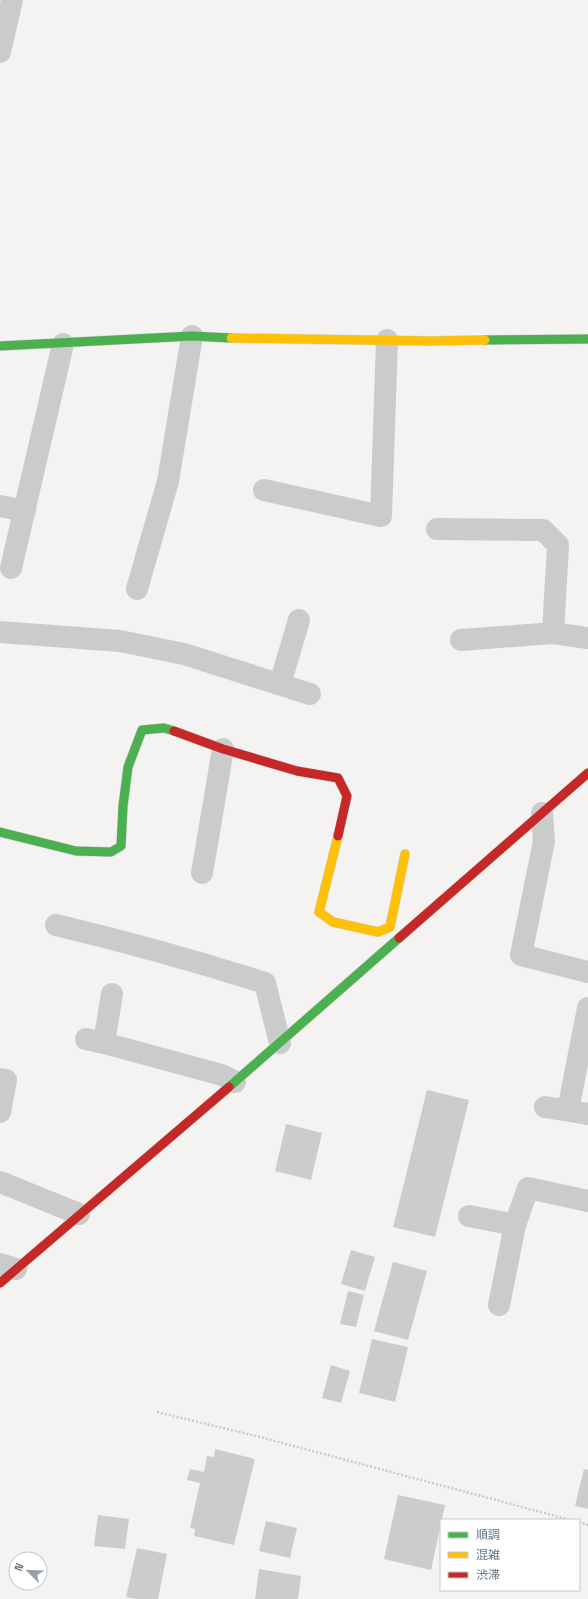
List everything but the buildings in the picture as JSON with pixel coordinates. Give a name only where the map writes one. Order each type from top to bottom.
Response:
[{"type":"street","points":[[0,52],[12,0]]},
{"type":"street","points":[[137,589],[168,481],[192,336]]},
{"type":"street","points":[[0,346],[63,344],[192,336],[210,338],[387,340],[588,339]]},
{"type":"street","points":[[264,490],[381,516],[387,340]]},
{"type":"street","points":[[11,568],[63,344]]},
{"type":"street","points":[[0,506],[25,511]]},
{"type":"street","points":[[437,530],[543,530],[558,546],[553,633]]},
{"type":"street","points":[[280,684],[299,620]]},
{"type":"street","points":[[0,632],[120,641],[184,654],[310,694]]},
{"type":"street","points":[[461,640],[553,633],[588,638]]},
{"type":"street","points":[[0,832],[76,851],[111,852],[121,846],[123,806],[128,767],[142,730],[164,728],[223,749],[297,771],[338,778],[347,796],[319,912],[333,922],[378,932],[390,927],[405,854]]},
{"type":"street","points":[[202,873],[223,749]]},
{"type":"street","points":[[0,1283],[8,1267],[79,1214],[235,1082],[588,773]]},
{"type":"street","points":[[542,813],[544,841],[521,955],[588,972]]},
{"type":"street","points":[[56,926],[130,942],[265,983],[280,1043]]},
{"type":"street","points":[[112,994],[95,1041],[222,1075],[235,1082]]},
{"type":"street","points":[[545,1107],[578,1112],[588,1008]]},
{"type":"street","points":[[0,1079],[6,1080],[0,1112]]},
{"type":"street","points":[[0,1182],[79,1214]]},
{"type":"street","points":[[499,1305],[516,1225],[528,1188],[588,1201]]},
{"type":"street","points":[[469,1216],[516,1225]]},
{"type":"path","points":[[157,1412],[260,1437],[567,1519]]},
{"type":"traffic: fast","points":[[0,346],[192,336],[231,338]]},
{"type":"traffic: fast","points":[[485,340],[588,339]]},
{"type":"traffic: fast","points":[[0,832],[76,851],[111,852],[121,846],[123,806],[128,767],[142,730],[164,728],[174,731]]},
{"type":"traffic: fast","points":[[229,1087],[399,938]]},
{"type":"traffic: slow","points":[[231,338],[430,341],[485,340]]},
{"type":"traffic: slow","points":[[338,836],[319,912],[333,922],[378,932],[390,927],[405,854]]},
{"type":"traffic: jam","points":[[174,731],[223,749],[297,771],[338,778],[347,796],[338,836]]},
{"type":"traffic: jam","points":[[399,938],[588,773]]},
{"type":"traffic: jam","points":[[0,1283],[229,1087]]}]
